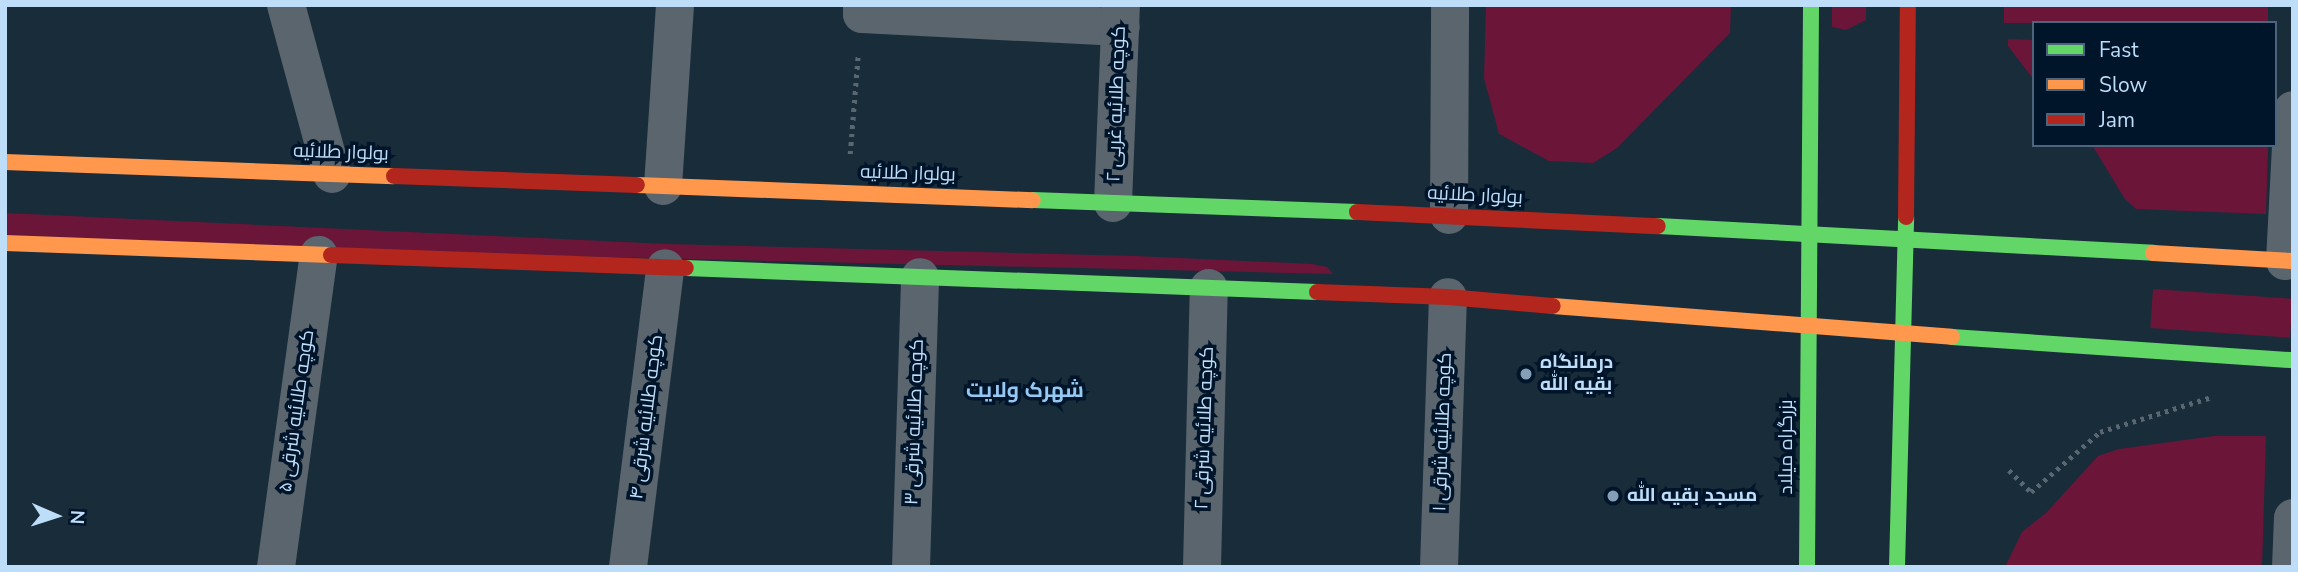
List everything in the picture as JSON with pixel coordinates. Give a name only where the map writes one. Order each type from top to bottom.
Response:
[{"type":"main road","points":[[1809,235],[1811,5]]},
{"type":"main road","points":[[1897,567],[1906,241],[1908,5]]},
{"type":"main road","name":"بولوار طلائیه","points":[[5,162],[1450,215],[2289,261]]},
{"type":"main road","name":"بزرگراه میلاد","points":[[1807,567],[1809,235]]},
{"type":"main road","points":[[5,243],[1448,297],[1808,327],[2293,360]]},
{"type":"street","points":[[286,5],[332,174]]},
{"type":"street","points":[[663,186],[676,5]]},
{"type":"street","points":[[1450,5],[1450,215]]},
{"type":"street","points":[[862,9],[1121,16]]},
{"type":"street","name":"کوچه طلائیه غربی ۲","points":[[1113,203],[1121,16]]},
{"type":"street","points":[[2289,261],[2293,110]]},
{"type":"street","name":"کوچه طلائیه شرقی ۵","points":[[276,567],[319,255]]},
{"type":"street","name":"کوچه طلائیه شرقی ۴","points":[[628,567],[665,268]]},
{"type":"street","name":"کوچه طلائیه شرقی ۳","points":[[911,567],[920,278]]},
{"type":"street","name":"کوچه طلائیه شرقی ۲","points":[[1202,567],[1209,288]]},
{"type":"street","name":"کوچه طلائیه شرقی ۱","points":[[1439,567],[1448,297]]},
{"type":"street","points":[[2291,567],[2293,518]]},
{"type":"path","points":[[846,193],[862,9]]},
{"type":"path","points":[[2008,470],[2031,492],[2100,432],[2217,396]]},
{"type":"shaded area","points":[[1486,5],[1731,5],[1730,33],[1617,148],[1593,163],[1549,161],[1499,134],[1484,78]]},
{"type":"shaded area","points":[[1832,5],[1866,5],[1866,20],[1846,30],[1832,27]]},
{"type":"shaded area","points":[[2004,5],[2268,5],[2268,21],[2004,23]]},
{"type":"shaded area","points":[[2008,39],[2032,40],[2032,77],[2008,46]]},
{"type":"shaded area","points":[[2093,147],[2268,147],[2266,214],[2136,209],[2125,199]]},
{"type":"shaded area","points":[[5,213],[667,244],[1135,256],[1312,264],[1327,267],[1333,274],[5,243]]},
{"type":"shaded area","points":[[2153,289],[2293,299],[2290,338],[2150,328]]},
{"type":"shaded area","points":[[2214,436],[2266,436],[2262,567],[2005,567],[2022,532],[2047,512],[2098,456],[2119,449]]},
{"type":"traffic: fast","points":[[1807,567],[1811,5]]},
{"type":"traffic: fast","points":[[1033,200],[1357,212]]},
{"type":"traffic: fast","points":[[1897,567],[1906,217]]},
{"type":"traffic: fast","points":[[1658,226],[2153,253]]},
{"type":"traffic: fast","points":[[686,268],[1317,292]]},
{"type":"traffic: fast","points":[[1952,337],[2293,360]]},
{"type":"traffic: slow","points":[[5,162],[394,176]]},
{"type":"traffic: slow","points":[[637,185],[1033,200]]},
{"type":"traffic: slow","points":[[5,243],[331,255]]},
{"type":"traffic: slow","points":[[2153,253],[2293,261]]},
{"type":"traffic: slow","points":[[1553,306],[1952,337]]},
{"type":"traffic: jam","points":[[1906,217],[1908,5]]},
{"type":"traffic: jam","points":[[394,176],[637,185]]},
{"type":"traffic: jam","points":[[1357,212],[1658,226]]},
{"type":"traffic: jam","points":[[331,255],[686,268]]},
{"type":"traffic: jam","points":[[1317,292],[1448,297],[1553,306]]},
{"type":"place","name":"درمانگاه بقیه الله","points":[[1526,374]]},
{"type":"place","name":"مسجد بقیه الله","points":[[1613,496]]},
{"type":"district","name":"شهرک ولایت","points":[[1025,390]]}]
